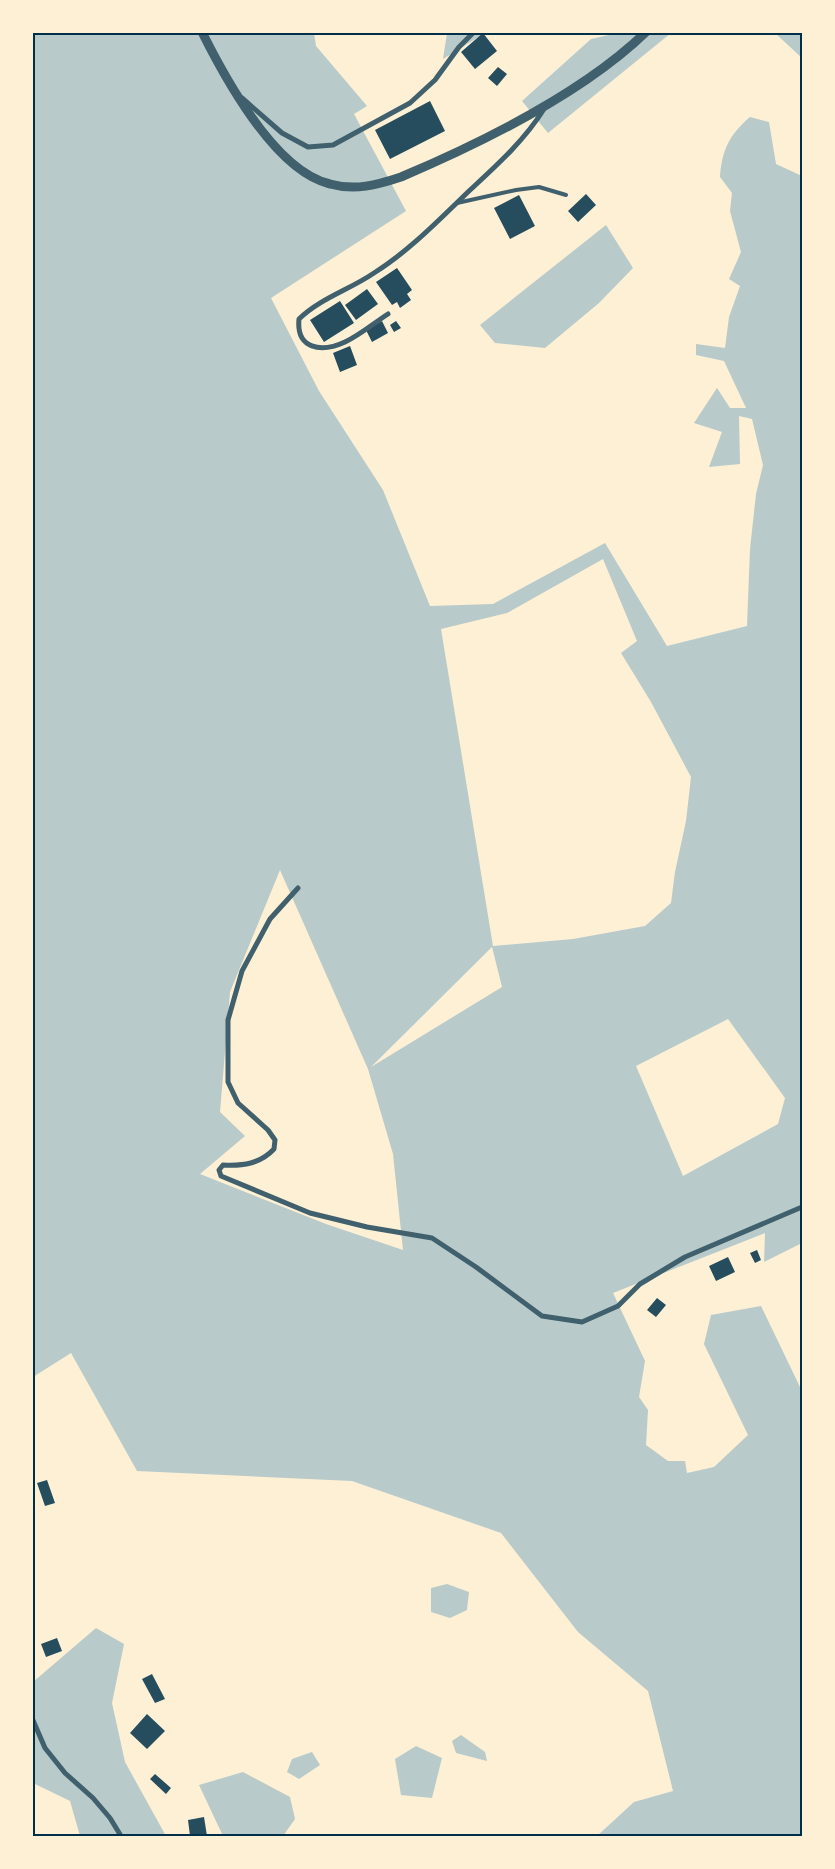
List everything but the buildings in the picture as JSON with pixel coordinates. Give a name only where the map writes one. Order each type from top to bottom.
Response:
[{"type":"street","points":[[202,32],[233,89],[285,158],[316,180],[349,188],[372,186],[401,177],[547,104],[612,62],[646,32]]},
{"type":"street","points":[[233,89],[282,133],[308,147],[333,145],[410,103],[435,80],[459,47],[474,32]]},
{"type":"street","points":[[388,314],[344,342],[327,347],[312,346],[302,341],[298,332],[299,319],[315,304],[374,274],[411,246],[511,150],[536,121],[547,104]]},
{"type":"street","points":[[298,888],[270,919],[242,972],[228,1020],[228,1082],[238,1103],[268,1130],[275,1140],[274,1149],[264,1160],[249,1164],[223,1165],[219,1170],[221,1176],[310,1213],[367,1227],[432,1238],[476,1266],[542,1316],[582,1322],[618,1306],[640,1284],[685,1257],[802,1207]]},
{"type":"street","points":[[32,1718],[45,1748],[65,1773],[93,1798],[110,1818],[121,1836]]},
{"type":"lane","points":[[457,203],[539,187],[566,195]]},
{"type":"shaded area","points":[[33,33],[314,33],[316,46],[367,106],[354,114],[406,211],[271,298],[319,391],[383,490],[430,606],[493,604],[605,543],[667,646],[747,626],[750,549],[756,494],[763,465],[752,419],[739,416],[740,464],[709,467],[722,432],[694,423],[717,388],[730,408],[746,408],[724,361],[696,355],[696,344],[725,348],[729,317],[740,286],[729,279],[741,252],[730,211],[732,193],[720,177],[725,151],[737,130],[750,117],[769,122],[776,164],[802,176],[802,1243],[764,1262],[765,1233],[613,1293],[645,1361],[639,1397],[648,1410],[646,1445],[668,1461],[685,1461],[687,1473],[714,1467],[748,1435],[704,1344],[711,1315],[761,1306],[800,1387],[802,1386],[802,1836],[597,1836],[634,1802],[673,1791],[648,1691],[578,1632],[501,1533],[352,1481],[137,1471],[71,1353],[33,1377]],"holes":[[[603,559],[637,641],[621,653],[651,702],[691,777],[686,821],[675,872],[671,903],[645,926],[573,939],[493,946],[441,629],[507,613]],[[280,870],[368,1069],[393,1154],[403,1250],[326,1224],[200,1174],[245,1136],[220,1112],[230,992]],[[492,947],[502,987],[371,1067]],[[728,1019],[785,1098],[778,1124],[683,1176],[636,1066]]]},
{"type":"shaded area","points":[[447,33],[485,33],[443,59]]},
{"type":"shaded area","points":[[618,33],[671,33],[548,133],[522,101],[591,39]]},
{"type":"shaded area","points":[[775,33],[802,33],[802,58]]},
{"type":"shaded area","points":[[606,225],[633,268],[599,303],[545,348],[495,343],[480,325]]},
{"type":"shaded area","points":[[447,1584],[469,1592],[467,1610],[450,1618],[431,1612],[431,1588]]},
{"type":"shaded area","points":[[96,1628],[124,1644],[112,1703],[125,1762],[166,1836],[80,1836],[70,1801],[33,1783],[33,1682]]},
{"type":"shaded area","points":[[461,1735],[485,1752],[487,1761],[456,1753],[452,1741]]},
{"type":"shaded area","points":[[416,1746],[442,1758],[432,1798],[401,1795],[395,1759]]},
{"type":"shaded area","points":[[312,1752],[320,1765],[299,1779],[287,1772],[292,1759]]},
{"type":"shaded area","points":[[243,1772],[290,1797],[295,1819],[283,1836],[223,1836],[199,1785]]}]
